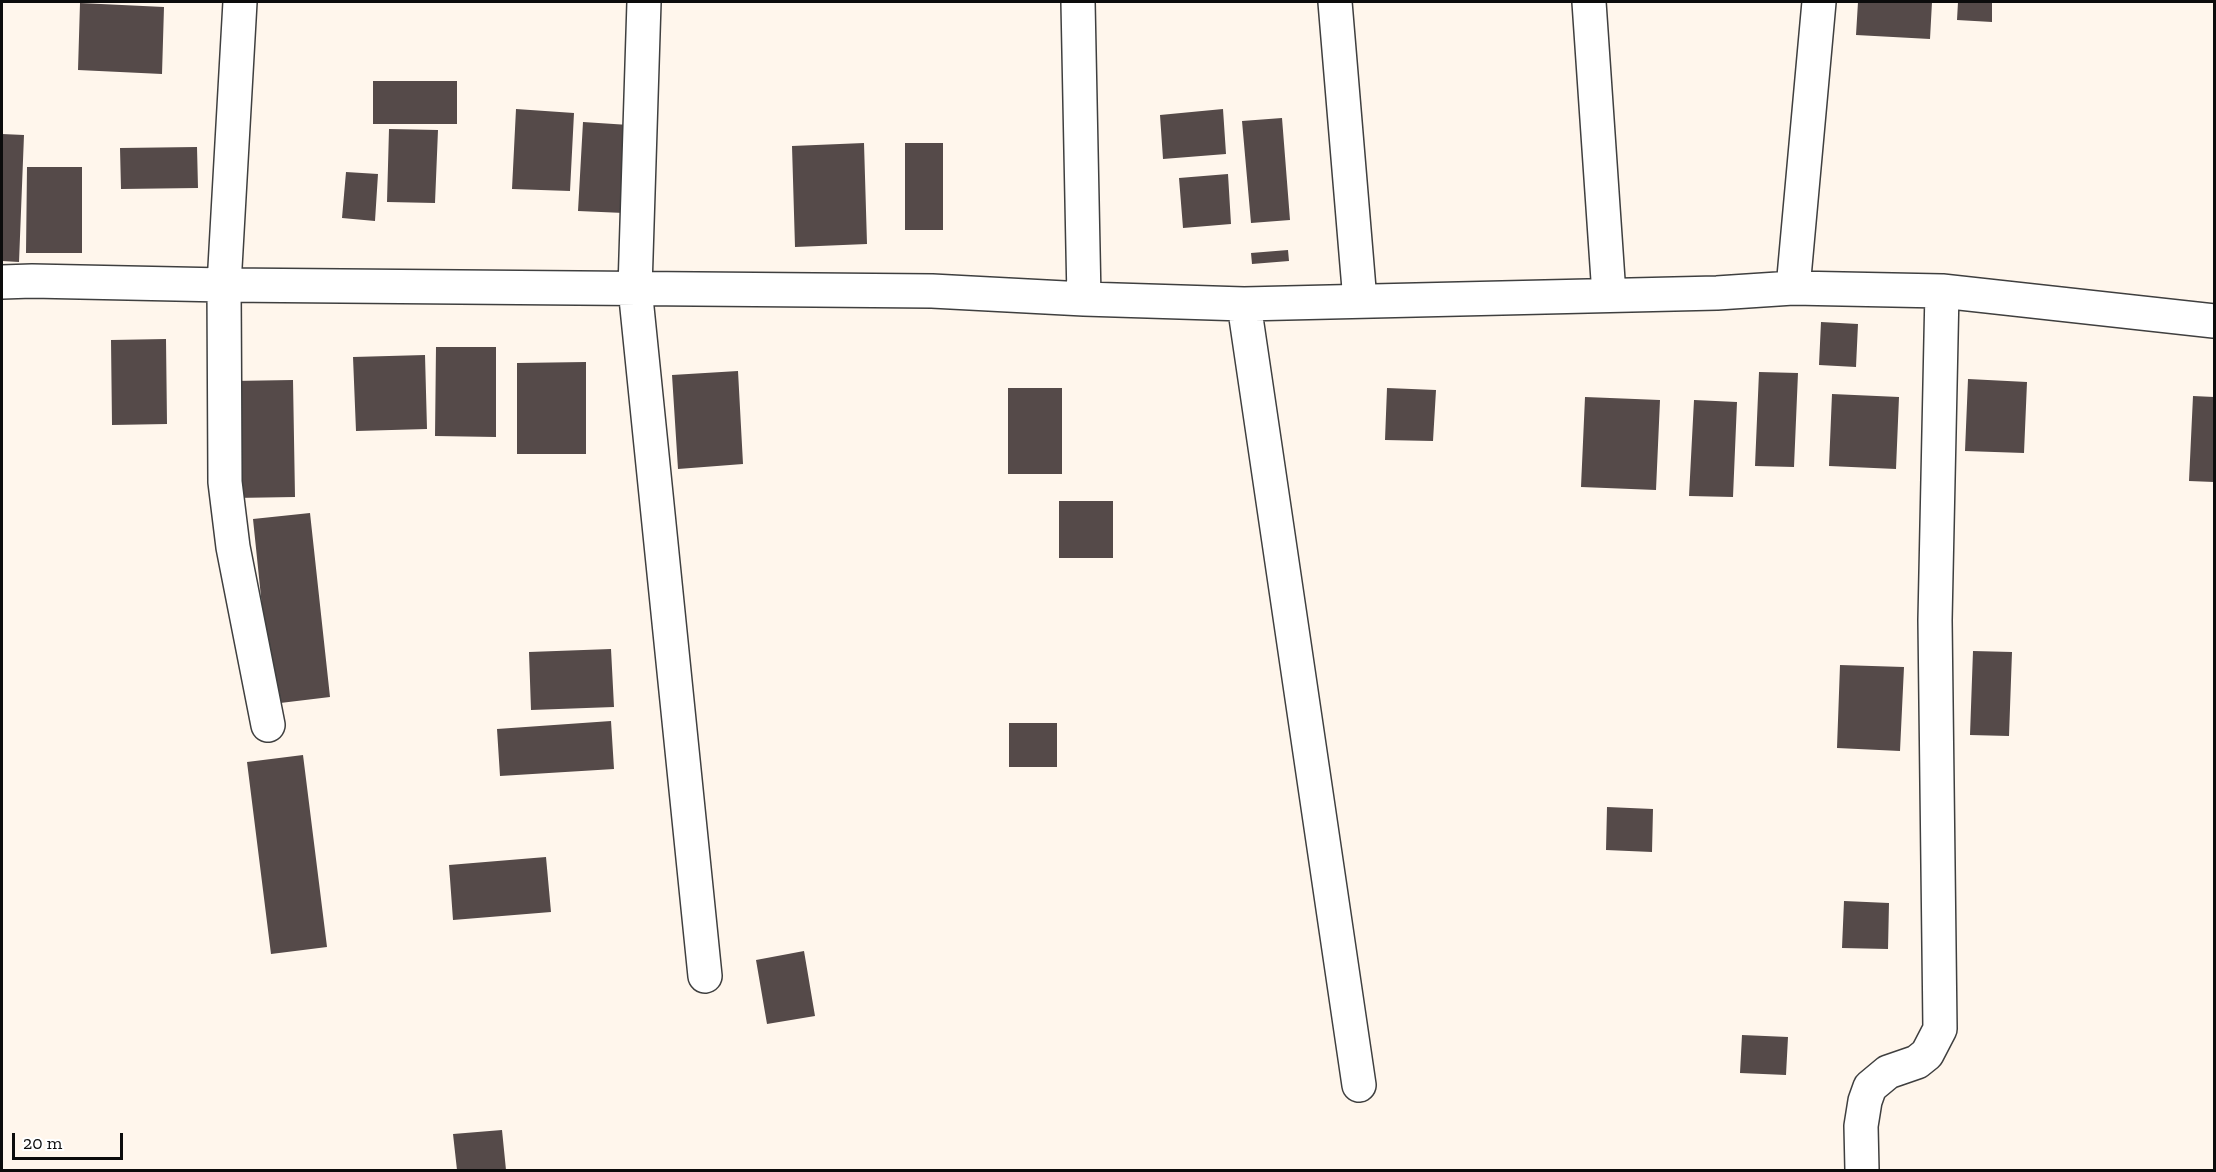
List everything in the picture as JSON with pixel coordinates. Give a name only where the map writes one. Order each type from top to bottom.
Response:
[{"type":"street","points":[[240,2],[224,285],[225,482],[233,547],[268,725]]},
{"type":"street","points":[[644,2],[635,288],[705,976]]},
{"type":"street","points":[[1078,2],[1084,299]]},
{"type":"street","points":[[1335,2],[1360,301]]},
{"type":"street","points":[[1588,2],[1609,295]]},
{"type":"street","points":[[1793,288],[1819,2]]},
{"type":"street","points":[[2,282],[932,291],[1244,304],[1793,288],[1942,291],[2214,321]]},
{"type":"street","points":[[1862,1170],[1861,1126],[1870,1087],[1888,1072],[1917,1062],[1927,1054],[1934,1045],[1940,1029],[1935,620],[1942,291]]},
{"type":"street","points":[[1244,304],[1359,1085]]},
{"type":"building","points":[[1858,2],[1932,2],[1930,39],[1856,35]]},
{"type":"building","points":[[1958,2],[1992,2],[1992,22],[1957,20]]},
{"type":"building","points":[[80,3],[164,7],[162,74],[78,70]]},
{"type":"building","points":[[373,81],[457,81],[457,124],[373,124]]},
{"type":"building","points":[[516,109],[574,113],[570,191],[512,189]]},
{"type":"building","points":[[1223,109],[1226,154],[1163,159],[1160,115]]},
{"type":"building","points":[[1282,118],[1290,220],[1251,223],[1242,121]]},
{"type":"building","points":[[583,122],[629,125],[624,213],[578,211]]},
{"type":"building","points":[[389,129],[438,130],[435,203],[387,202]]},
{"type":"building","points":[[2,134],[24,135],[19,262],[2,261]]},
{"type":"building","points":[[864,143],[867,244],[795,247],[792,146]]},
{"type":"building","points":[[905,143],[943,143],[943,230],[905,230]]},
{"type":"building","points":[[197,147],[198,188],[121,189],[120,148]]},
{"type":"building","points":[[27,167],[82,167],[82,253],[26,253]]},
{"type":"building","points":[[346,172],[378,174],[375,221],[342,218]]},
{"type":"building","points":[[1228,174],[1231,224],[1183,228],[1179,178]]},
{"type":"building","points":[[1288,250],[1289,261],[1252,264],[1251,253]]},
{"type":"building","points":[[1821,322],[1858,324],[1856,367],[1819,365]]},
{"type":"building","points":[[166,339],[167,424],[112,425],[111,340]]},
{"type":"building","points":[[436,347],[496,347],[496,437],[435,436]]},
{"type":"building","points":[[425,355],[427,429],[356,431],[353,357]]},
{"type":"building","points":[[586,362],[586,454],[517,454],[517,363]]},
{"type":"building","points":[[738,371],[743,464],[678,469],[672,375]]},
{"type":"building","points":[[1759,372],[1798,373],[1794,467],[1755,466]]},
{"type":"building","points":[[1968,379],[2027,382],[2024,453],[1965,451]]},
{"type":"building","points":[[293,380],[295,497],[234,498],[232,381]]},
{"type":"building","points":[[1008,388],[1062,388],[1062,474],[1008,474]]},
{"type":"building","points":[[1387,388],[1436,390],[1433,441],[1385,440]]},
{"type":"building","points":[[1832,394],[1899,397],[1896,469],[1829,466]]},
{"type":"building","points":[[2193,396],[2214,397],[2214,482],[2189,481]]},
{"type":"building","points":[[1585,397],[1660,400],[1656,490],[1581,487]]},
{"type":"building","points":[[1694,400],[1737,402],[1733,497],[1689,496]]},
{"type":"building","points":[[1059,501],[1113,501],[1113,558],[1059,558]]},
{"type":"building","points":[[310,513],[330,697],[272,704],[253,519]]},
{"type":"building","points":[[611,649],[614,707],[531,710],[529,652]]},
{"type":"building","points":[[1973,651],[2012,652],[2009,736],[1970,735]]},
{"type":"building","points":[[1840,665],[1904,667],[1900,751],[1837,748]]},
{"type":"building","points":[[611,721],[614,769],[500,776],[497,729]]},
{"type":"building","points":[[1009,723],[1057,723],[1057,767],[1009,767]]},
{"type":"building","points":[[303,755],[327,947],[271,954],[247,762]]},
{"type":"building","points":[[1607,807],[1653,809],[1652,852],[1606,850]]},
{"type":"building","points":[[546,857],[551,912],[453,920],[449,865]]},
{"type":"building","points":[[1844,901],[1889,903],[1888,949],[1842,948]]},
{"type":"building","points":[[804,951],[815,1016],[767,1024],[756,960]]},
{"type":"building","points":[[1742,1035],[1788,1037],[1786,1075],[1740,1073]]},
{"type":"building","points":[[502,1130],[506,1170],[457,1170],[453,1134]]}]
